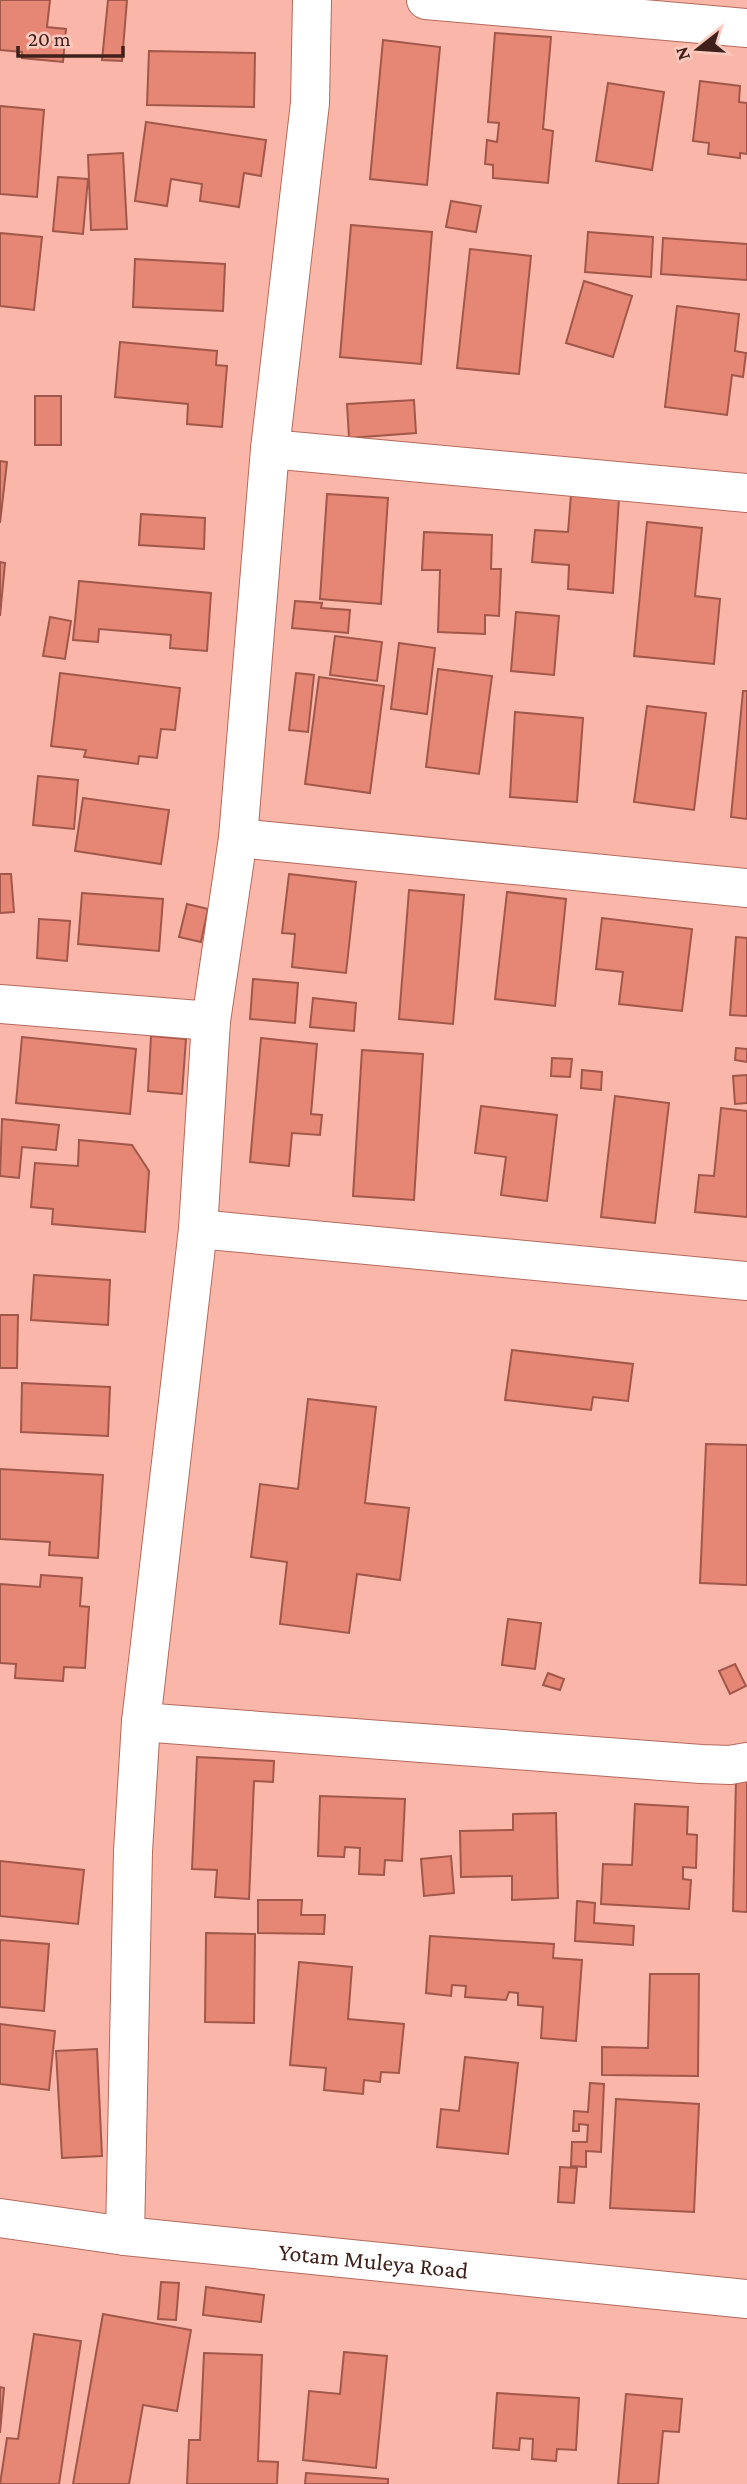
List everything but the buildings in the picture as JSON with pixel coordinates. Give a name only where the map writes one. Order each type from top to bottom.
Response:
[{"type":"street","points":[[125,2236],[132,1851],[141,1722],[198,1229],[211,1021],[237,838],[270,449],[310,103],[312,0]]},
{"type":"street","points":[[426,0],[747,28]]},
{"type":"street","points":[[270,449],[747,493]]},
{"type":"street","points":[[237,838],[747,888]]},
{"type":"street","points":[[0,1004],[211,1021]]},
{"type":"street","points":[[198,1229],[747,1281]]},
{"type":"street","points":[[141,1722],[701,1764],[730,1765],[747,1762]]},
{"type":"street","name":"Yotam Muleya Road","points":[[0,2218],[125,2236],[747,2300]]}]
